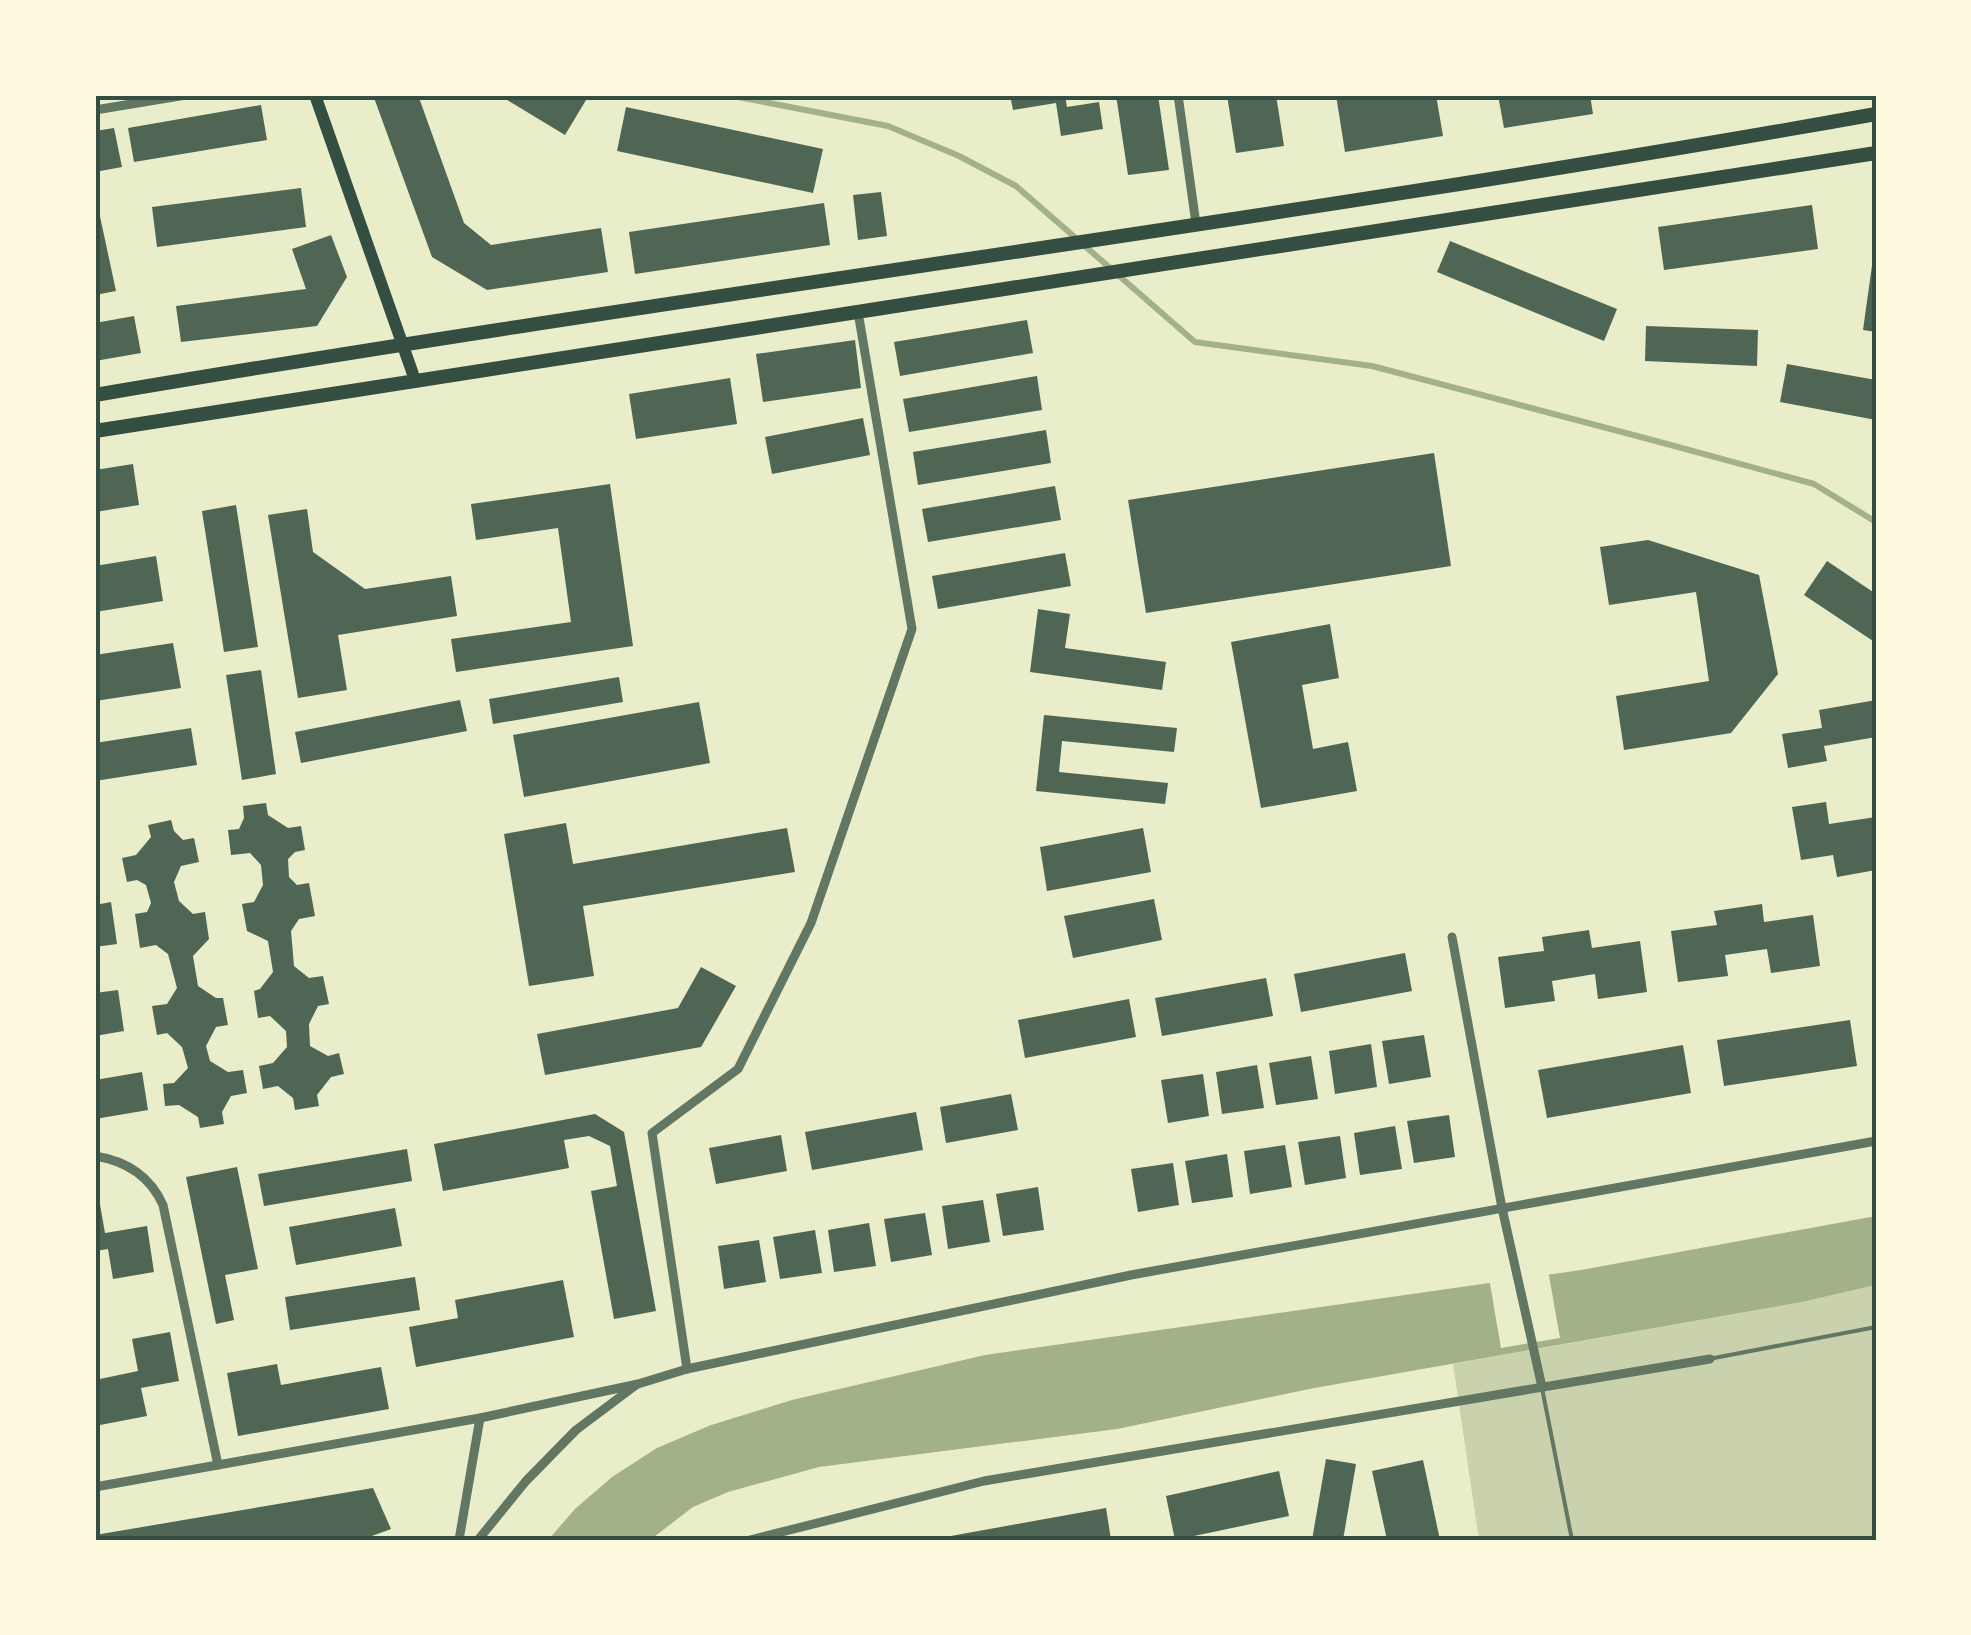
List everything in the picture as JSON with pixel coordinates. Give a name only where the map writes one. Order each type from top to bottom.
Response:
[{"type":"main road","points":[[315,95],[415,380]]},
{"type":"main road","points":[[95,395],[403,342],[1113,237],[1876,114]]},
{"type":"main road","points":[[95,431],[1876,153]]},
{"type":"street","points":[[95,110],[186,95]]},
{"type":"street","points":[[1178,95],[1196,224]]},
{"type":"street","points":[[687,1369],[652,1133],[738,1068],[811,923],[912,629],[858,311]]},
{"type":"street","points":[[1452,937],[1502,1208],[1542,1387]]},
{"type":"street","points":[[95,1487],[480,1418],[638,1384],[687,1369],[1132,1275],[1876,1141]]},
{"type":"street","points":[[95,1156],[115,1159],[136,1172],[154,1185],[164,1205],[218,1466]]},
{"type":"street","points":[[750,1540],[984,1481],[1710,1359]]},
{"type":"street","points":[[478,1540],[526,1481],[576,1430],[638,1384]]},
{"type":"street","points":[[459,1540],[480,1418]]},
{"type":"lane","points":[[1710,1359],[1876,1327]]},
{"type":"lane","points":[[1542,1387],[1572,1540]]},
{"type":"shaded area","points":[[1876,1216],[1876,1285],[1802,1302],[1309,1389],[1117,1429],[819,1467],[728,1492],[693,1507],[650,1540],[548,1540],[575,1509],[612,1477],[657,1448],[711,1425],[792,1400],[985,1355],[1581,1270]]},
{"type":"shaded area","points":[[1876,1285],[1876,1540],[1479,1540],[1453,1364],[1802,1302]]},
{"type":"pier","points":[[1548,1270],[1560,1338],[1501,1348],[1489,1278]]},
{"type":"building","points":[[373,95],[418,95],[464,223],[491,245],[601,228],[608,272],[487,290],[432,257]]},
{"type":"building","points":[[499,95],[589,95],[565,135]]},
{"type":"building","points":[[1010,95],[1065,95],[1067,107],[1099,102],[1103,129],[1061,136],[1056,103],[1013,110]]},
{"type":"building","points":[[1116,95],[1158,95],[1169,170],[1128,175]]},
{"type":"building","points":[[1227,95],[1276,95],[1284,146],[1236,153]]},
{"type":"building","points":[[1336,95],[1436,95],[1443,136],[1345,152]]},
{"type":"building","points":[[1498,95],[1590,95],[1593,114],[1504,128]]},
{"type":"building","points":[[261,105],[267,140],[134,162],[128,128]]},
{"type":"building","points":[[626,107],[823,149],[813,193],[617,151]]},
{"type":"building","points":[[114,128],[122,167],[95,172],[95,131]]},
{"type":"building","points":[[301,188],[306,227],[157,247],[152,207]]},
{"type":"building","points":[[881,192],[887,236],[858,240],[853,195]]},
{"type":"building","points":[[95,193],[116,291],[95,295]]},
{"type":"building","points":[[824,203],[830,245],[635,274],[629,232]]},
{"type":"building","points":[[1812,205],[1818,249],[1664,270],[1658,227]]},
{"type":"building","points":[[331,235],[347,277],[317,326],[181,342],[176,306],[306,289],[292,249]]},
{"type":"building","points":[[1450,241],[1617,309],[1604,341],[1437,272]]},
{"type":"building","points":[[1876,251],[1876,332],[1863,330]]},
{"type":"building","points":[[134,316],[141,353],[95,361],[95,323]]},
{"type":"building","points":[[1027,320],[1033,353],[900,376],[894,342]]},
{"type":"building","points":[[1646,326],[1758,330],[1757,366],[1645,361]]},
{"type":"building","points":[[855,340],[861,388],[763,402],[756,354]]},
{"type":"building","points":[[1787,364],[1876,380],[1876,420],[1780,402]]},
{"type":"building","points":[[1037,376],[1042,410],[909,432],[903,399]]},
{"type":"building","points":[[730,378],[737,424],[636,439],[629,394]]},
{"type":"building","points":[[863,418],[870,455],[772,474],[765,437]]},
{"type":"building","points":[[1046,430],[1051,463],[918,485],[913,452]]},
{"type":"building","points":[[1434,453],[1451,566],[1146,613],[1128,500]]},
{"type":"building","points":[[133,464],[139,505],[95,512],[95,470]]},
{"type":"building","points":[[610,484],[633,646],[456,672],[451,639],[571,622],[558,528],[476,540],[471,504]]},
{"type":"building","points":[[1055,486],[1061,520],[928,542],[922,509]]},
{"type":"building","points":[[236,505],[258,647],[224,652],[202,511]]},
{"type":"building","points":[[307,509],[313,552],[365,589],[451,576],[457,616],[338,635],[347,690],[298,698],[268,515]]},
{"type":"building","points":[[1648,540],[1759,575],[1778,674],[1731,733],[1624,750],[1616,696],[1709,681],[1696,592],[1609,605],[1600,547]]},
{"type":"building","points":[[1065,553],[1071,586],[938,609],[932,576]]},
{"type":"building","points":[[156,556],[163,601],[95,612],[95,566]]},
{"type":"building","points":[[1827,561],[1876,594],[1876,643],[1804,595]]},
{"type":"building","points":[[1038,609],[1070,614],[1065,648],[1166,662],[1162,690],[1030,672]]},
{"type":"building","points":[[1330,624],[1339,678],[1302,685],[1313,749],[1348,742],[1357,791],[1261,808],[1231,642]]},
{"type":"building","points":[[173,643],[181,688],[95,701],[95,655]]},
{"type":"building","points":[[261,670],[276,774],[242,780],[226,675]]},
{"type":"building","points":[[619,677],[623,702],[493,724],[489,699]]},
{"type":"building","points":[[460,700],[467,731],[301,763],[295,732]]},
{"type":"building","points":[[1876,700],[1876,737],[1824,746],[1827,761],[1788,768],[1782,734],[1822,728],[1819,710]]},
{"type":"building","points":[[699,702],[710,763],[524,797],[513,735]]},
{"type":"building","points":[[1044,715],[1177,728],[1174,752],[1062,741],[1059,772],[1168,783],[1165,804],[1036,791]]},
{"type":"building","points":[[191,728],[197,765],[95,781],[95,743]]},
{"type":"building","points":[[1826,802],[1829,824],[1876,817],[1876,870],[1837,877],[1833,855],[1801,860],[1792,807]]},
{"type":"building","points":[[266,803],[268,815],[288,828],[301,826],[305,850],[288,859],[289,877],[297,885],[309,883],[315,916],[299,919],[291,931],[294,966],[309,978],[323,976],[329,1004],[318,1006],[309,1024],[310,1046],[328,1056],[339,1053],[344,1074],[331,1077],[317,1095],[319,1106],[295,1110],[293,1098],[278,1086],[263,1089],[259,1066],[273,1063],[287,1047],[286,1031],[270,1016],[258,1018],[254,991],[273,972],[268,941],[247,931],[242,904],[254,902],[263,885],[261,865],[250,853],[231,855],[228,830],[239,829],[244,818],[243,806]]},
{"type":"building","points":[[171,820],[174,831],[183,840],[194,838],[199,862],[181,866],[174,882],[179,901],[193,914],[205,912],[209,939],[193,956],[198,986],[216,998],[223,998],[228,1025],[216,1027],[206,1046],[210,1061],[228,1072],[243,1070],[247,1093],[231,1096],[222,1112],[224,1124],[200,1128],[198,1117],[179,1105],[165,1106],[163,1084],[174,1083],[188,1068],[182,1047],[167,1033],[157,1035],[152,1006],[167,1004],[177,988],[168,954],[156,945],[140,948],[135,914],[147,912],[151,903],[146,885],[137,880],[127,882],[122,858],[136,855],[151,837],[148,825]]},
{"type":"building","points":[[566,823],[573,864],[787,828],[795,872],[583,906],[594,976],[529,986],[504,834]]},
{"type":"building","points":[[1143,828],[1151,872],[1047,891],[1040,847]]},
{"type":"building","points":[[1154,899],[1162,940],[1073,958],[1064,916]]},
{"type":"building","points":[[111,902],[117,944],[95,947],[95,905]]},
{"type":"building","points":[[1762,904],[1764,922],[1813,915],[1820,966],[1771,973],[1767,949],[1725,955],[1728,976],[1678,982],[1671,931],[1717,925],[1714,911]]},
{"type":"building","points":[[1589,930],[1592,948],[1640,941],[1647,992],[1598,999],[1595,974],[1552,981],[1555,1001],[1505,1008],[1498,957],[1544,951],[1542,937]]},
{"type":"building","points":[[1405,953],[1412,991],[1301,1012],[1294,974]]},
{"type":"building","points":[[701,967],[736,986],[701,1047],[545,1075],[537,1034],[678,1008]]},
{"type":"building","points":[[1266,978],[1273,1016],[1162,1036],[1155,998]]},
{"type":"building","points":[[118,990],[124,1031],[95,1036],[95,993]]},
{"type":"building","points":[[1129,999],[1136,1037],[1025,1058],[1018,1020]]},
{"type":"building","points":[[1850,1020],[1857,1066],[1724,1086],[1717,1040]]},
{"type":"building","points":[[1424,1035],[1431,1077],[1389,1084],[1382,1041]]},
{"type":"building","points":[[1371,1044],[1377,1087],[1335,1094],[1329,1051]]},
{"type":"building","points":[[1683,1045],[1691,1093],[1547,1118],[1538,1070]]},
{"type":"building","points":[[1311,1056],[1318,1099],[1276,1105],[1269,1063]]},
{"type":"building","points":[[1257,1065],[1264,1108],[1222,1114],[1216,1072]]},
{"type":"building","points":[[142,1072],[148,1110],[95,1119],[95,1080]]},
{"type":"building","points":[[1203,1074],[1209,1116],[1168,1123],[1161,1080]]},
{"type":"building","points":[[1011,1094],[1018,1130],[946,1143],[940,1107]]},
{"type":"building","points":[[916,1112],[923,1150],[812,1170],[805,1132]]},
{"type":"building","points":[[595,1114],[624,1132],[656,1311],[614,1319],[591,1191],[617,1186],[610,1146],[589,1136],[564,1140],[569,1168],[443,1191],[434,1144]]},
{"type":"building","points":[[1449,1115],[1455,1157],[1414,1163],[1407,1121]]},
{"type":"building","points":[[1395,1126],[1402,1169],[1360,1175],[1354,1133]]},
{"type":"building","points":[[781,1135],[787,1171],[716,1184],[709,1148]]},
{"type":"building","points":[[1340,1136],[1346,1178],[1305,1185],[1298,1142]]},
{"type":"building","points":[[1285,1145],[1292,1187],[1250,1194],[1244,1151]]},
{"type":"building","points":[[407,1149],[412,1181],[264,1206],[258,1174]]},
{"type":"building","points":[[1227,1154],[1233,1197],[1192,1203],[1185,1161]]},
{"type":"building","points":[[1173,1163],[1179,1205],[1138,1212],[1131,1169]]},
{"type":"building","points":[[237,1167],[258,1269],[225,1275],[234,1320],[216,1324],[186,1177]]},
{"type":"building","points":[[1038,1187],[1044,1230],[1003,1236],[996,1194]]},
{"type":"building","points":[[95,1199],[99,1199],[105,1233],[147,1226],[154,1272],[113,1279],[108,1249],[95,1251]]},
{"type":"building","points":[[983,1200],[990,1242],[948,1249],[942,1206]]},
{"type":"building","points":[[395,1208],[402,1246],[296,1265],[289,1227]]},
{"type":"building","points":[[925,1213],[932,1255],[891,1262],[884,1219]]},
{"type":"building","points":[[869,1223],[876,1266],[834,1272],[828,1230]]},
{"type":"building","points":[[815,1230],[822,1273],[780,1279],[773,1237]]},
{"type":"building","points":[[759,1240],[766,1282],[724,1289],[718,1246]]},
{"type":"building","points":[[415,1277],[420,1310],[290,1330],[285,1297]]},
{"type":"building","points":[[563,1280],[574,1337],[416,1367],[409,1327],[458,1318],[455,1300]]},
{"type":"building","points":[[170,1332],[179,1381],[141,1388],[147,1416],[100,1425],[95,1380],[138,1371],[132,1339]]},
{"type":"building","points":[[277,1364],[281,1385],[381,1367],[389,1409],[238,1436],[227,1373]]},
{"type":"building","points":[[1326,1459],[1356,1464],[1343,1540],[1312,1540]]},
{"type":"building","points":[[1423,1460],[1440,1540],[1387,1540],[1372,1471]]},
{"type":"building","points":[[1279,1471],[1289,1516],[1175,1540],[1166,1496]]},
{"type":"building","points":[[373,1488],[391,1529],[361,1540],[95,1540],[95,1535]]},
{"type":"building","points":[[1106,1508],[1111,1540],[945,1537]]},
{"type":"waterway","points":[[728,95],[888,126],[1016,186],[1195,342],[1372,366],[1656,441],[1814,484],[1876,522]]}]
